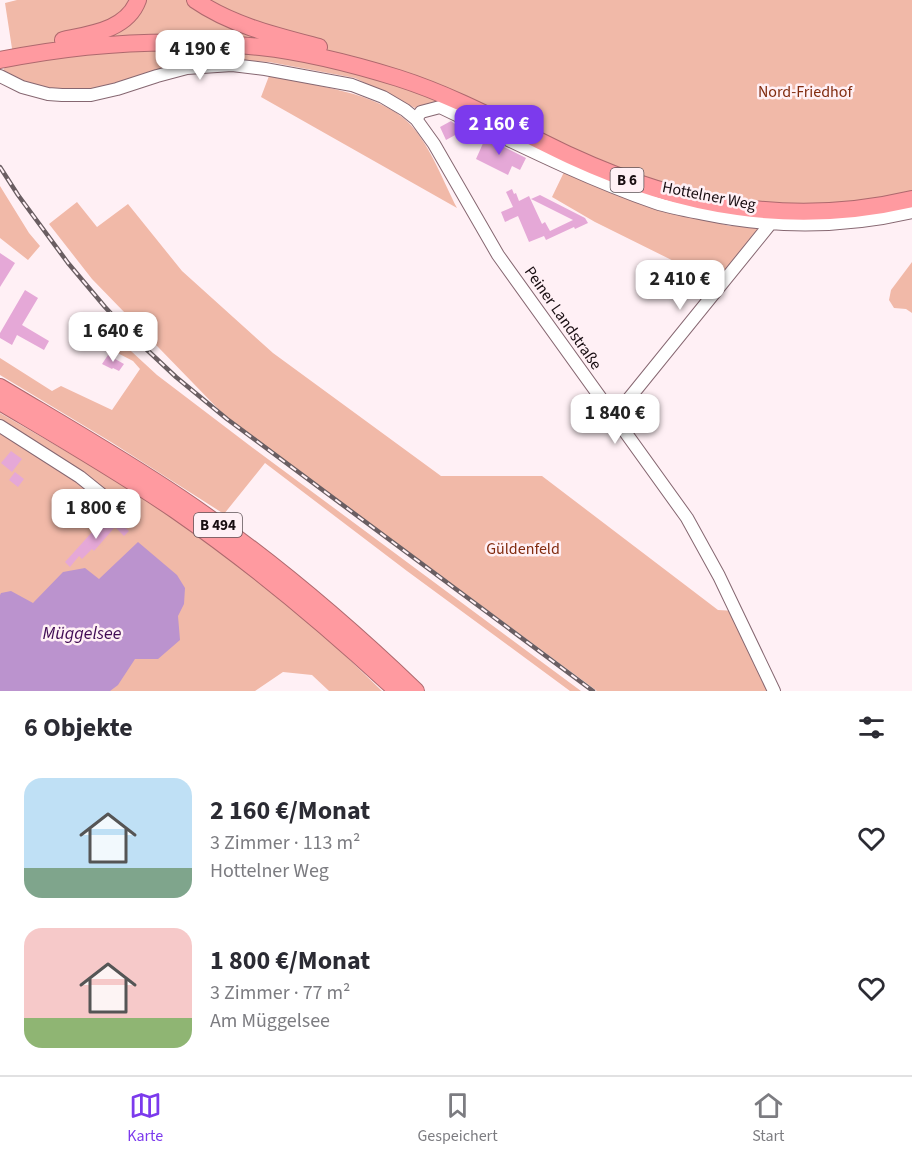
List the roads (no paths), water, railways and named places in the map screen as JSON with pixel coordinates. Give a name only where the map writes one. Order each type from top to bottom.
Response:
[{"type":"highway","points":[[63,40],[91,34],[120,23],[131,14],[138,0]]},
{"type":"highway","points":[[195,0],[239,23],[317,47]]},
{"type":"highway","name":"B 6","points":[[3,55],[63,40],[132,35],[257,38],[317,47],[434,91],[598,168],[680,197],[736,207],[798,212],[848,210],[912,199]]},
{"type":"highway","name":"B 6","points":[[3,55],[150,44],[206,44],[270,48],[402,70],[476,100],[611,164],[640,175],[707,194],[738,198],[823,202],[875,198],[912,190]]},
{"type":"highway","name":"B 494","points":[[0,387],[144,474],[237,538],[306,593],[416,691]]},
{"type":"highway","name":"B 494","points":[[0,402],[175,510],[290,597],[398,691]]},
{"type":"street","points":[[0,76],[35,91],[76,96],[104,93],[187,68],[232,65],[352,85],[369,90],[405,110],[416,119]]},
{"type":"street","name":"Hottelner Weg","points":[[416,119],[421,112],[440,107],[590,178],[658,204],[726,219],[808,224],[889,218],[912,212]]},
{"type":"street","name":"Peiner Landstraße","points":[[416,119],[443,158],[498,255],[687,518],[774,691]]},
{"type":"street","points":[[614,417],[771,223]]},
{"type":"street","points":[[0,426],[80,477],[111,502]]},
{"type":"water","name":"Müggelsee","points":[[138,542],[177,575],[185,588],[184,604],[178,616],[180,640],[158,659],[135,659],[118,685],[110,691],[0,691],[1,593],[11,591],[33,603],[63,572],[85,568],[99,579]]},
{"type":"railway","points":[[0,167],[68,263],[129,333],[176,377],[227,419],[593,691]]},
{"type":"park label","name":"Nord-Friedhof","points":[[805,92]]},
{"type":"park label","name":"Güldenfeld","points":[[523,549]]}]
